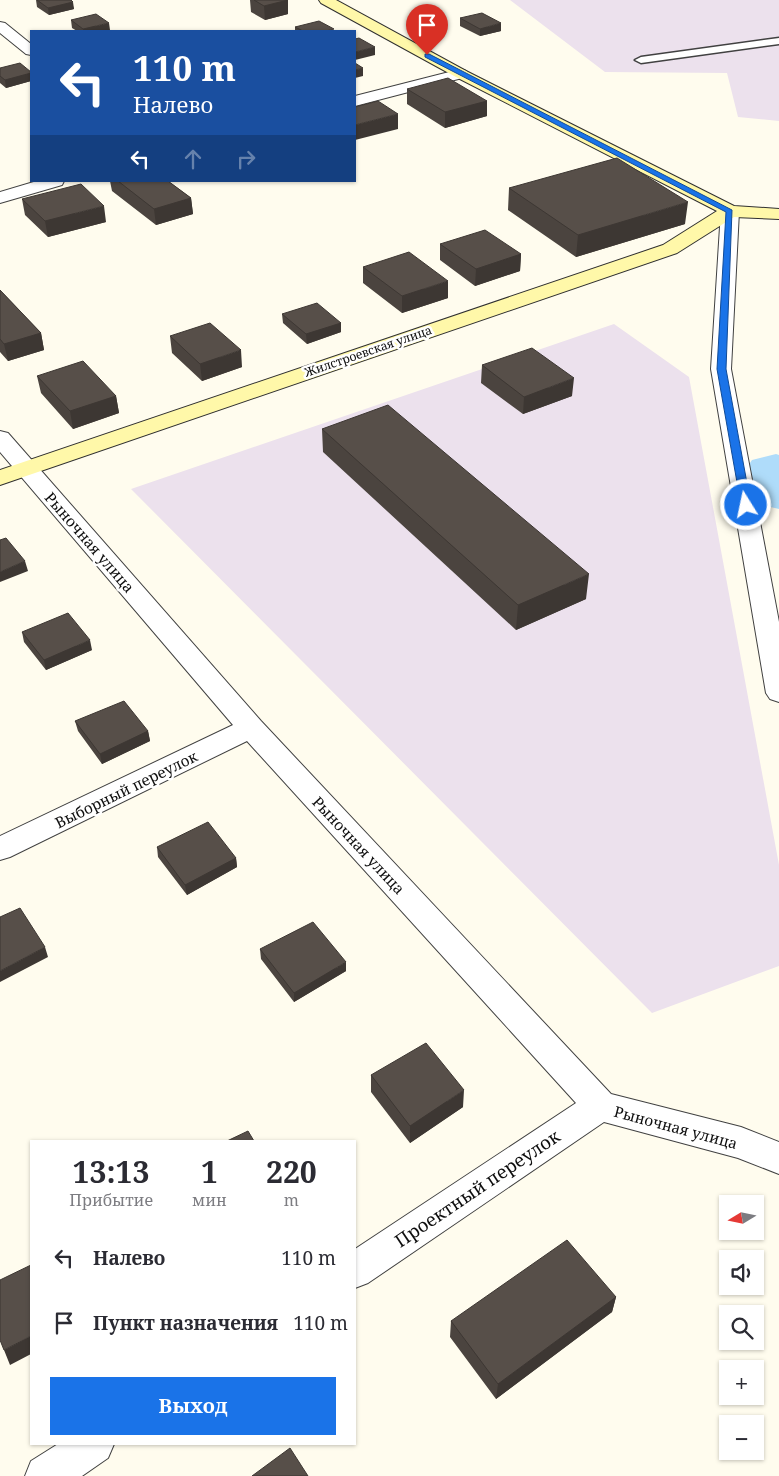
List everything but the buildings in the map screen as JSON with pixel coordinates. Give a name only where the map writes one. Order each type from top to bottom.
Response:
[{"type":"street","points":[[326,0],[461,74],[730,211],[779,214]]},
{"type":"street","points":[[0,26],[30,50]]},
{"type":"street","points":[[356,101],[461,74]]},
{"type":"street","points":[[0,198],[53,182]]},
{"type":"street","points":[[730,211],[721,369],[779,693]]},
{"type":"street","name":"Жилстроевская улица","points":[[0,478],[670,249],[730,211]]},
{"type":"street","name":"Рыночная улица","points":[[0,438],[251,728],[600,1106],[741,1143],[779,1158]]},
{"type":"street","name":"Выборный переулок","points":[[0,849],[251,728]]},
{"type":"street","name":"Проектный переулок","points":[[356,1269],[600,1106]]},
{"type":"street","points":[[46,1476],[92,1445]]},
{"type":"lane","points":[[641,60],[779,41]]},
{"type":"shaded area","points":[[510,0],[779,0],[779,121],[738,117],[727,73],[605,72]]},
{"type":"shaded area","points":[[614,324],[689,377],[779,865],[779,966],[652,1013],[131,489]]},
{"type":"waterway","points":[[776,475],[779,488]]},
{"type":"route","points":[[427,55],[730,211],[721,369],[746,505]]}]
